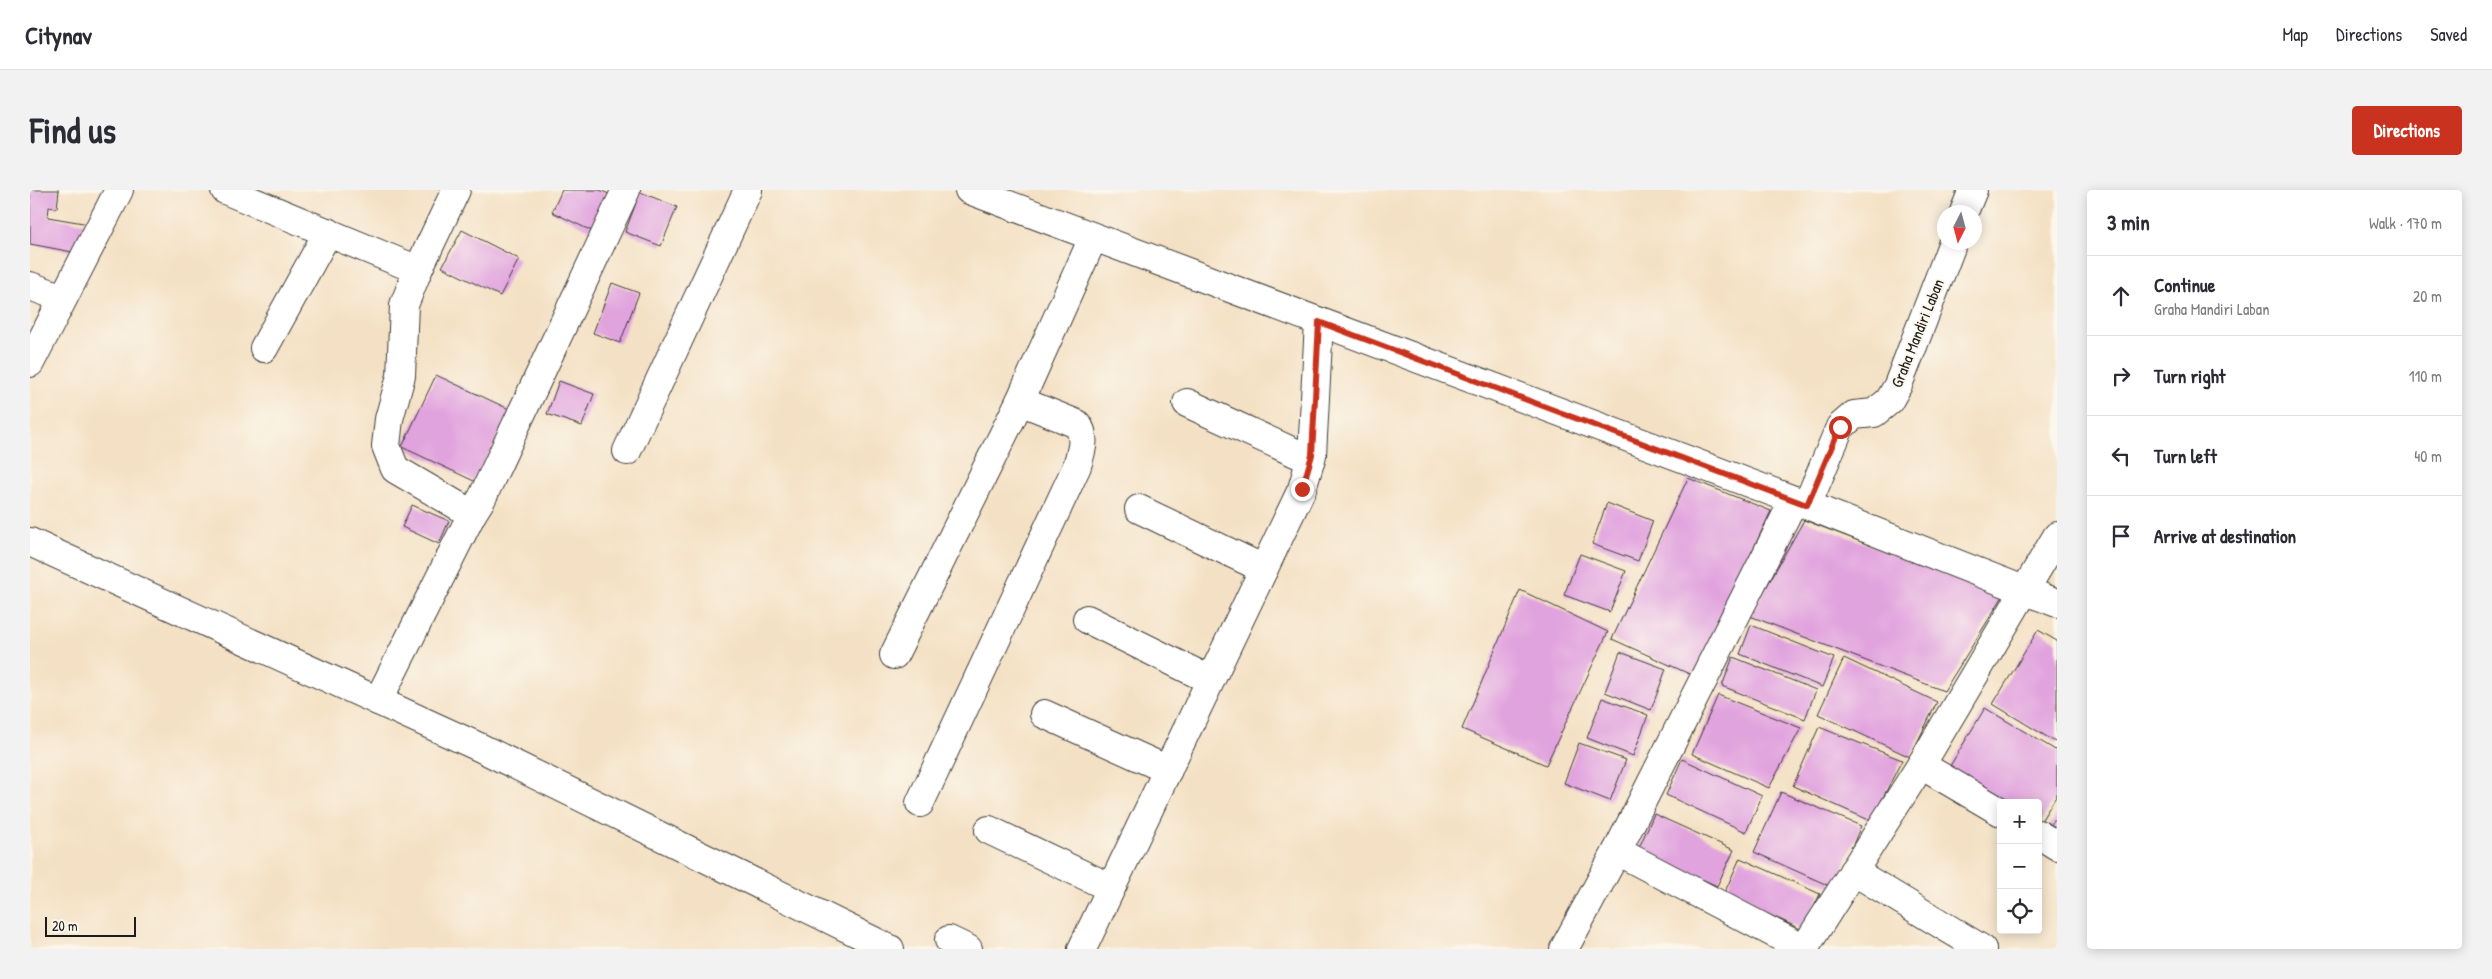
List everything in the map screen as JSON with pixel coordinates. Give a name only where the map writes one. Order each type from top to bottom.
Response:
[{"type":"street","points":[[30,363],[119,190]]},
{"type":"street","points":[[225,190],[252,195],[328,232],[418,270]]},
{"type":"street","points":[[456,190],[418,270],[404,305],[401,376],[389,419],[386,446],[395,469],[472,514]]},
{"type":"street","points":[[378,701],[472,514],[482,498],[626,190]]},
{"type":"street","points":[[627,451],[748,190]]},
{"type":"street","points":[[969,190],[1800,502],[2057,603]]},
{"type":"street","points":[[1967,205],[1973,190]]},
{"type":"street","points":[[264,348],[328,232]]},
{"type":"street","points":[[894,655],[1020,402],[1093,238]]},
{"type":"street","name":"Graha Mandiri Laban","points":[[1564,949],[1617,852],[1840,427],[1854,415],[1874,413],[1889,401],[1898,385],[1950,250]]},
{"type":"street","points":[[30,286],[63,298]]},
{"type":"street","points":[[1082,949],[1302,489],[1311,460],[1319,322]]},
{"type":"street","points":[[920,803],[1077,466],[1082,451],[1082,430],[1077,424],[1020,402]]},
{"type":"street","points":[[1187,403],[1311,460]]},
{"type":"street","points":[[1139,508],[1264,569]]},
{"type":"street","points":[[1617,852],[1804,949],[1921,765],[2057,536]]},
{"type":"street","points":[[30,542],[479,747],[890,949]]},
{"type":"street","points":[[1087,620],[1210,680]]},
{"type":"street","points":[[1044,714],[1168,770]]},
{"type":"street","points":[[1921,765],[1997,810]]},
{"type":"street","points":[[989,830],[1111,888]]},
{"type":"street","points":[[2042,837],[2057,846]]},
{"type":"street","points":[[1854,871],[1982,949]]},
{"type":"building","points":[[30,190],[59,190],[57,208],[49,207],[48,217],[89,224],[83,254],[30,244]]},
{"type":"building","points":[[562,190],[600,190],[613,196],[596,233],[552,212]]},
{"type":"building","points":[[640,192],[677,207],[661,246],[625,232]]},
{"type":"building","points":[[462,230],[519,259],[500,296],[442,267]]},
{"type":"building","points":[[612,283],[639,293],[620,343],[593,333]]},
{"type":"building","points":[[436,375],[511,410],[476,482],[402,447]]},
{"type":"building","points":[[559,381],[594,394],[582,426],[547,414]]},
{"type":"building","points":[[1688,478],[1771,511],[1694,676],[1612,639]]},
{"type":"building","points":[[1607,503],[1653,521],[1638,561],[1592,544]]},
{"type":"building","points":[[412,505],[449,521],[439,544],[402,527]]},
{"type":"building","points":[[1804,520],[2003,596],[1944,691],[1750,616]]},
{"type":"building","points":[[1580,554],[1626,571],[1610,612],[1564,595]]},
{"type":"building","points":[[1520,590],[1608,632],[1546,765],[1462,729]]},
{"type":"building","points":[[1751,625],[1834,658],[1822,687],[1740,654]]},
{"type":"building","points":[[2038,630],[2057,641],[2057,743],[1993,704]]},
{"type":"building","points":[[1620,652],[1666,669],[1651,710],[1605,692]]},
{"type":"building","points":[[1733,657],[1816,690],[1805,719],[1722,686]]},
{"type":"building","points":[[1844,658],[1937,702],[1910,757],[1818,714]]},
{"type":"building","points":[[1718,695],[1801,728],[1769,788],[1692,754]]},
{"type":"building","points":[[1602,698],[1648,715],[1633,756],[1587,738]]},
{"type":"building","points":[[1985,708],[2057,751],[2057,795],[2042,819],[2042,799],[1997,799],[1997,801],[1947,771]]},
{"type":"building","points":[[1819,727],[1902,760],[1871,821],[1793,786]]},
{"type":"building","points":[[1579,743],[1626,760],[1610,801],[1564,783]]},
{"type":"building","points":[[1682,759],[1762,796],[1746,832],[1666,795]]},
{"type":"building","points":[[1781,792],[1861,826],[1834,888],[1754,852]]},
{"type":"building","points":[[1654,814],[1734,850],[1717,886],[1638,850]]},
{"type":"building","points":[[2057,815],[2057,837],[2047,831]]},
{"type":"building","points":[[1740,858],[1820,894],[1803,930],[1724,894]]},
{"type":"route","points":[[1302,489],[1312,455],[1319,322],[1807,505],[1840,427]]}]
